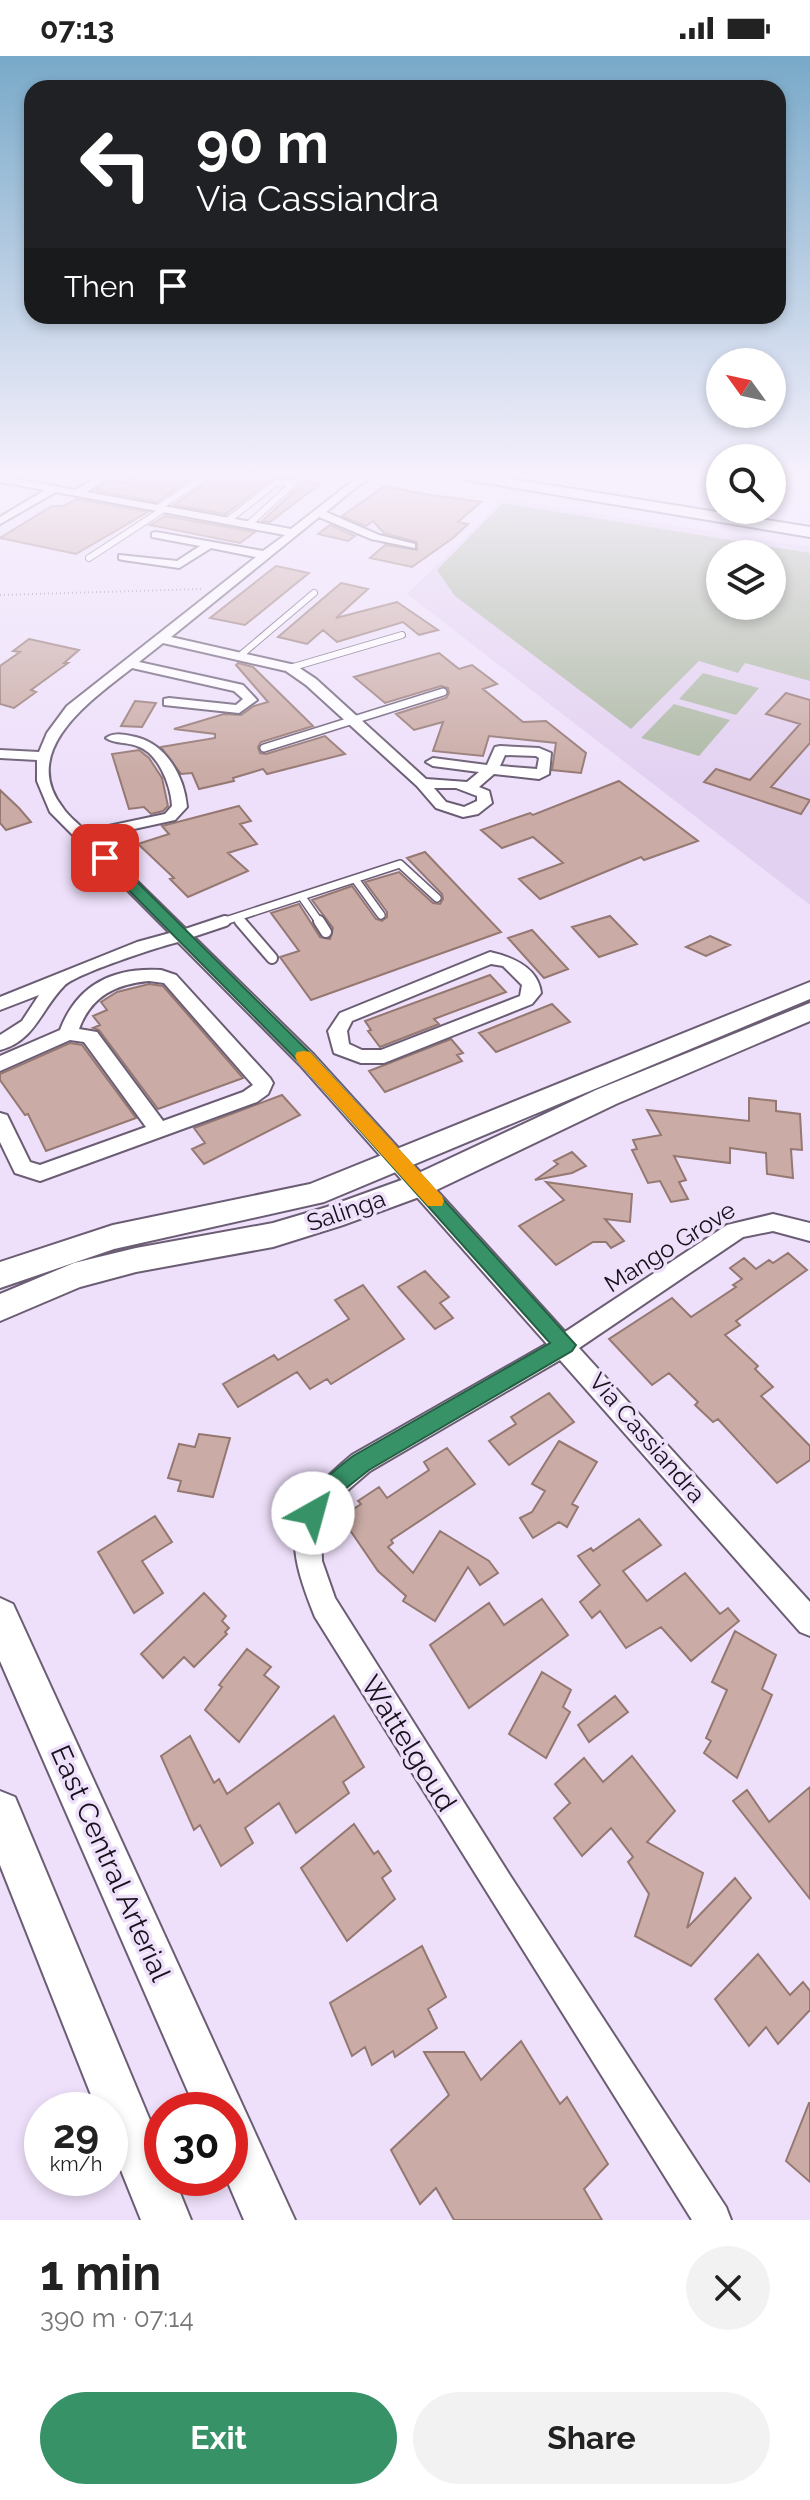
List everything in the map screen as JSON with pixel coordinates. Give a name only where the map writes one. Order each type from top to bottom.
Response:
[{"type":"street","points":[[0,754],[43,756],[62,720],[72,709],[238,577]]},
{"type":"street","points":[[160,638],[242,654],[290,668],[311,682],[422,783],[441,805],[463,812],[473,811],[485,803],[484,794],[471,786],[422,783]]},
{"type":"street","points":[[128,663],[238,688],[250,700],[239,709],[169,702]]},
{"type":"street","points":[[82,836],[170,817],[180,807],[175,785],[152,749],[113,738]]},
{"type":"street","name":"Via Cassiandra","points":[[43,756],[45,790],[55,809],[307,1060],[810,1622]]},
{"type":"street","points":[[433,762],[492,769],[471,786]]},
{"type":"street","points":[[0,1004],[143,946],[183,935]]},
{"type":"street","points":[[490,958],[509,962],[531,983],[532,993],[526,1000],[384,1056],[369,1059],[355,1057],[341,1048],[336,1033],[346,1017],[490,958]]},
{"type":"street","points":[[0,1120],[22,1168],[40,1173],[250,1097],[261,1089],[263,1083],[170,979],[162,974],[143,974],[96,990],[80,1004],[68,1034]]},
{"type":"street","points":[[0,1044],[28,1025],[58,981]]},
{"type":"street","name":"Salinga","points":[[0,1275],[113,1237],[314,1194],[810,990]]},
{"type":"street","name":"Salinga","points":[[0,1308],[74,1276],[136,1260],[273,1235],[420,1185],[606,1097],[810,1011]]},
{"type":"street","points":[[0,1064],[68,1034],[90,1036],[159,1130]]},
{"type":"street","points":[[307,1060],[341,1048]]},
{"type":"street","name":"Mango Grove","points":[[565,1345],[735,1231],[753,1223],[769,1222],[810,1232]]},
{"type":"street","name":"Wattelgoud","points":[[565,1345],[361,1463],[332,1486],[313,1513],[304,1539],[311,1573],[325,1607],[500,1888],[713,2220]]},
{"type":"street","name":"East Central Arterial","points":[[0,1617],[213,2092]]},
{"type":"street","points":[[0,1812],[166,2220]]},
{"type":"street","points":[[248,2170],[270,2220]]},
{"type":"lane","points":[[242,654],[314,593]]},
{"type":"lane","points":[[290,668],[402,635]]},
{"type":"lane","points":[[264,748],[443,692]]},
{"type":"lane","points":[[183,935],[403,865],[437,898]]},
{"type":"lane","points":[[355,879],[381,915]]},
{"type":"lane","points":[[302,897],[326,932]]},
{"type":"lane","points":[[237,918],[272,958]]},
{"type":"path","points":[[0,595],[224,588]]},
{"type":"shaded area","points":[[425,577],[706,577],[706,620],[786,620],[786,577],[810,577],[810,905],[407,594]]},
{"type":"green space","points":[[442,577],[706,577],[706,620],[786,620],[786,577],[810,577],[810,681],[745,663],[738,673],[699,661],[631,729],[455,596]]},
{"type":"green space","points":[[703,673],[759,688],[736,715],[679,699]]},
{"type":"green space","points":[[674,704],[730,720],[699,756],[641,738]]},
{"type":"building","points":[[262,577],[304,577],[245,625],[210,618]]},
{"type":"building","points":[[341,583],[368,589],[336,618],[397,602],[438,630],[419,635],[403,622],[337,642],[323,630],[307,644],[278,637]]},
{"type":"building","points":[[29,639],[79,650],[64,663],[68,663],[31,690],[36,692],[14,708],[0,704],[0,666],[20,652],[13,651]]},
{"type":"building","points":[[439,653],[459,669],[472,665],[497,684],[483,689],[523,722],[546,721],[586,753],[581,773],[552,770],[556,743],[489,736],[483,756],[433,751],[443,722],[414,730],[396,714],[446,698],[448,688],[441,686],[385,703],[354,677]]},
{"type":"building","points":[[236,665],[253,667],[313,726],[261,742],[258,747],[260,753],[266,754],[325,736],[345,754],[267,774],[263,769],[233,778],[234,781],[199,789],[192,773],[181,774],[161,747],[215,738],[215,734],[174,729],[224,714],[241,715],[254,706],[268,702]]},
{"type":"building","points":[[786,693],[810,700],[810,743],[771,787],[810,800],[801,814],[704,782],[716,769],[750,780],[800,724],[766,714]]},
{"type":"building","points":[[135,701],[156,703],[142,727],[121,726]]},
{"type":"building","points":[[139,750],[149,758],[162,778],[168,806],[163,811],[151,814],[144,807],[129,809],[112,754]]},
{"type":"building","points":[[619,781],[698,841],[644,860],[641,857],[540,899],[519,879],[563,863],[533,837],[502,848],[481,830],[530,813],[533,815]]},
{"type":"building","points":[[0,790],[31,822],[6,830],[0,823]]},
{"type":"building","points":[[239,806],[251,821],[240,824],[257,844],[228,853],[248,871],[188,897],[170,879],[174,878],[138,844],[169,834],[162,826]]},
{"type":"building","points":[[425,852],[501,932],[311,1000],[280,957],[299,951],[271,913],[299,904],[320,937],[330,939],[333,928],[312,900],[352,886],[376,919],[382,921],[387,917],[387,912],[365,882],[399,872],[433,903],[440,904],[442,894],[407,858]]},
{"type":"building","points":[[610,916],[637,944],[599,957],[572,927]]},
{"type":"building","points":[[532,930],[568,969],[544,978],[508,938]]},
{"type":"building","points":[[710,936],[730,945],[706,956],[686,947]]},
{"type":"building","points":[[490,975],[506,992],[434,1019],[439,1024],[380,1047],[368,1031],[371,1030],[365,1021]]},
{"type":"building","points":[[149,984],[163,986],[243,1078],[158,1109],[99,1030],[93,1028],[100,1025],[93,1016],[107,1010],[101,1002],[117,992]]},
{"type":"building","points":[[552,1004],[570,1022],[496,1052],[479,1033]]},
{"type":"building","points":[[451,1039],[463,1053],[457,1055],[462,1061],[385,1092],[369,1071]]},
{"type":"building","points":[[70,1043],[82,1045],[136,1118],[46,1151],[28,1114],[25,1115],[0,1080],[0,1074]]},
{"type":"building","points":[[282,1095],[300,1115],[204,1164],[192,1149],[205,1143],[194,1128]]},
{"type":"building","points":[[749,1098],[776,1101],[776,1111],[800,1114],[802,1150],[791,1149],[793,1178],[767,1174],[766,1153],[730,1148],[730,1163],[674,1156],[686,1180],[679,1182],[688,1199],[671,1202],[660,1181],[648,1183],[632,1150],[637,1149],[633,1140],[661,1135],[647,1110],[749,1121]]},
{"type":"building","points":[[572,1152],[586,1166],[572,1173],[535,1180],[558,1164],[554,1161]]},
{"type":"building","points":[[546,1182],[632,1194],[630,1222],[605,1219],[624,1241],[611,1248],[606,1242],[593,1242],[556,1265],[519,1226],[564,1200]]},
{"type":"building","points":[[788,1253],[807,1270],[736,1321],[740,1325],[725,1335],[758,1366],[755,1369],[773,1387],[761,1396],[810,1446],[810,1460],[777,1483],[718,1419],[713,1422],[695,1405],[698,1402],[669,1373],[652,1385],[609,1339],[672,1298],[691,1317],[736,1287],[733,1285],[742,1279],[730,1268],[744,1258],[756,1269]]},
{"type":"building","points":[[425,1271],[449,1297],[440,1303],[453,1318],[435,1329],[398,1287]]},
{"type":"building","points":[[363,1285],[404,1339],[331,1384],[327,1379],[310,1389],[297,1372],[238,1407],[223,1384],[274,1355],[278,1360],[349,1319],[335,1300]]},
{"type":"building","points":[[549,1393],[574,1422],[509,1465],[489,1441],[516,1424],[511,1417]]},
{"type":"building","points":[[199,1434],[230,1438],[213,1497],[178,1491],[181,1481],[168,1478],[179,1444],[195,1447]]},
{"type":"building","points":[[559,1441],[597,1462],[572,1504],[578,1507],[567,1527],[559,1522],[533,1538],[520,1518],[532,1512],[545,1491],[532,1484]]},
{"type":"building","points":[[447,1448],[475,1484],[391,1540],[393,1543],[388,1547],[413,1573],[440,1531],[489,1561],[498,1573],[480,1585],[468,1567],[435,1621],[403,1601],[406,1596],[378,1571],[341,1517],[379,1487],[387,1498],[429,1470],[424,1462]]},
{"type":"building","points":[[155,1516],[172,1542],[142,1561],[163,1593],[134,1613],[98,1552]]},
{"type":"building","points":[[639,1519],[661,1545],[623,1571],[647,1601],[685,1573],[720,1614],[728,1608],[739,1621],[691,1661],[661,1627],[626,1648],[600,1611],[592,1618],[580,1602],[600,1585],[578,1556],[591,1548],[593,1551]]},
{"type":"building","points":[[204,1593],[226,1616],[222,1621],[229,1628],[225,1632],[227,1634],[194,1667],[184,1657],[163,1678],[141,1654]]},
{"type":"building","points":[[542,1599],[568,1635],[469,1708],[430,1645],[489,1603],[504,1625]]},
{"type":"building","points":[[735,1631],[776,1655],[762,1689],[772,1695],[737,1778],[704,1753],[711,1741],[706,1738],[727,1690],[712,1682]]},
{"type":"building","points":[[247,1649],[271,1667],[264,1675],[279,1687],[239,1742],[205,1710],[222,1687],[219,1685]]},
{"type":"building","points":[[542,1672],[571,1690],[563,1707],[570,1712],[546,1758],[509,1734]]},
{"type":"building","points":[[615,1696],[628,1712],[589,1742],[578,1725]]},
{"type":"building","points":[[334,1716],[364,1767],[343,1782],[349,1793],[296,1833],[279,1803],[245,1828],[253,1843],[221,1866],[200,1825],[194,1830],[161,1756],[190,1736],[214,1783],[219,1779],[227,1794]]},
{"type":"building","points":[[632,1756],[675,1811],[647,1842],[703,1873],[687,1928],[735,1878],[751,1898],[691,1966],[635,1936],[649,1894],[628,1862],[633,1857],[611,1828],[582,1856],[554,1818],[570,1803],[555,1784],[584,1758],[603,1782]]},
{"type":"building","points":[[810,1787],[810,1899],[733,1801],[747,1790],[769,1822]]},
{"type":"building","points":[[354,1824],[374,1854],[378,1851],[391,1871],[382,1878],[395,1899],[347,1941],[301,1868]]},
{"type":"building","points":[[422,1946],[446,1997],[428,2009],[437,2028],[395,2057],[393,2051],[372,2065],[365,2047],[352,2056],[330,2003]]},
{"type":"building","points":[[758,1954],[790,1995],[803,1982],[810,1991],[810,2010],[778,2044],[766,2027],[749,2046],[715,1999]]},
{"type":"building","points":[[521,2041],[560,2104],[567,2097],[608,2164],[584,2189],[602,2220],[454,2220],[436,2188],[420,2204],[391,2150],[449,2095],[424,2052],[464,2052],[481,2080]]},
{"type":"building","points":[[810,2103],[810,2182],[786,2161]]},
{"type":"slow traffic","points":[[304,1056],[435,1201]]},
{"type":"route","points":[[105,858],[307,1060],[565,1345],[361,1463],[332,1486],[313,1513]]}]
